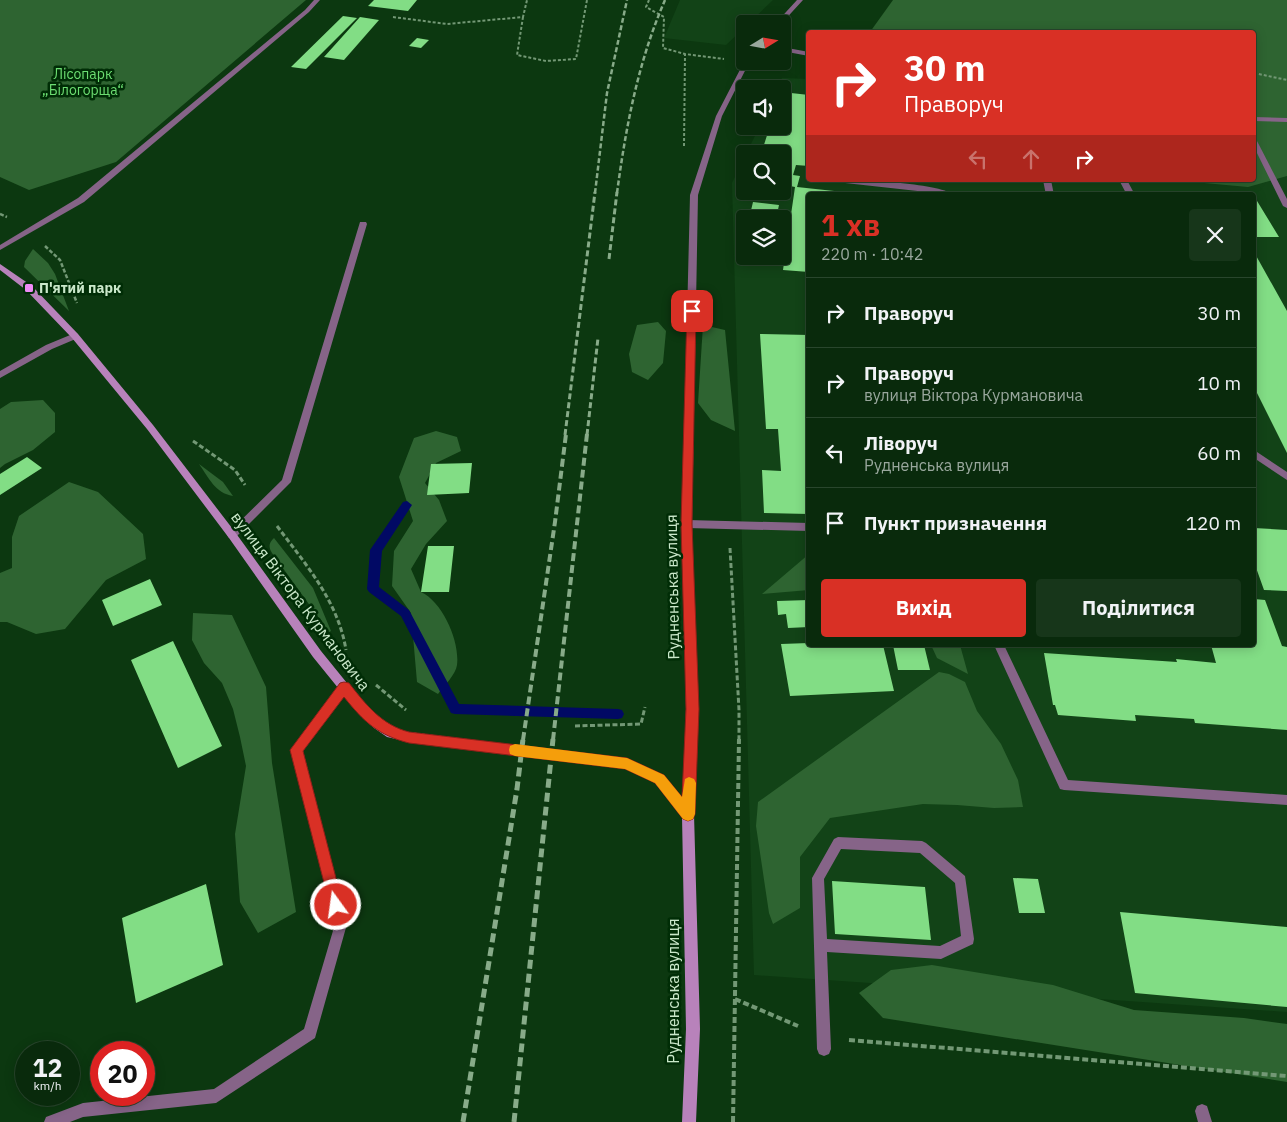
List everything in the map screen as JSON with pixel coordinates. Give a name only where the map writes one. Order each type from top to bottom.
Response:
[{"type":"street","points":[[0,248],[81,200],[308,11],[318,0]]},
{"type":"street","points":[[786,15],[800,0]]},
{"type":"street","points":[[791,51],[806,53]]},
{"type":"street","name":"Рудненська вулиця","points":[[689,1122],[693,1029],[688,814],[692,709],[687,524],[694,195],[719,116],[742,70]]},
{"type":"street","points":[[1256,119],[1287,120]]},
{"type":"street","points":[[1256,145],[1287,206]]},
{"type":"street","points":[[856,182],[943,192]]},
{"type":"street","points":[[232,535],[286,482],[363,224]]},
{"type":"street","name":"вулиця Віктора Курмановича","points":[[0,266],[29,288],[75,336],[150,428],[232,535],[317,654],[364,712],[391,733],[409,738],[627,764],[659,779],[688,814]]},
{"type":"street","points":[[0,375],[49,347],[75,336]]},
{"type":"street","points":[[1256,454],[1287,477]]},
{"type":"street","points":[[687,524],[806,527]]},
{"type":"street","points":[[1000,647],[1064,785],[1287,800]]},
{"type":"street","points":[[51,1122],[83,1110],[216,1096],[310,1033],[341,924],[297,750],[344,687]]},
{"type":"street","points":[[821,945],[941,953],[968,939],[961,880],[922,847],[838,843],[818,878],[824,1044]]},
{"type":"path","points":[[527,0],[522,17],[517,55],[528,60],[546,61],[576,58],[587,0]]},
{"type":"path","points":[[649,0],[646,7],[664,17],[663,48],[685,54],[731,60]]},
{"type":"path","points":[[393,17],[447,24],[522,17]]},
{"type":"path","points":[[684,152],[685,54]]},
{"type":"path","points":[[1256,73],[1287,80]]},
{"type":"path","points":[[43,244],[60,260],[79,306]]},
{"type":"path","points":[[187,435],[194,442],[235,470],[245,486]]},
{"type":"path","points":[[728,525],[739,710],[732,1122]]},
{"type":"path","points":[[277,526],[326,592],[345,638],[346,652]]},
{"type":"path","points":[[376,684],[405,710],[414,711]]},
{"type":"path","points":[[575,726],[641,724],[645,707]]},
{"type":"path","points":[[734,999],[824,1044],[1287,1076]]},
{"type":"shaded area","points":[[680,0],[773,0],[757,15],[736,15],[736,36],[726,45],[664,38]]},
{"type":"shaded area","points":[[782,78],[806,79],[806,182],[1256,182],[1256,175],[1287,100],[1287,1012],[754,975],[732,183],[736,175],[736,200],[791,200],[791,145],[750,145],[756,135],[791,135],[791,80],[781,80]]},
{"type":"green space","name":"Лісопарк „Білогорща“","points":[[0,0],[306,0],[116,162],[29,190],[0,177]]},
{"type":"green space","points":[[893,0],[1287,0],[1287,176],[1248,187],[1193,182],[1256,182],[1256,30],[871,30]]},
{"type":"green space","points":[[33,249],[48,263],[55,274],[69,311],[24,267],[25,261]]},
{"type":"green space","points":[[658,322],[666,331],[663,363],[648,380],[632,372],[629,354],[637,325]]},
{"type":"green space","points":[[703,325],[725,330],[735,431],[711,420],[698,403]]},
{"type":"green space","points":[[43,400],[55,413],[55,432],[33,450],[0,468],[0,409],[11,402]]},
{"type":"green space","points":[[436,431],[457,437],[461,451],[436,463],[425,483],[439,500],[447,521],[426,544],[411,569],[421,592],[429,597],[443,613],[456,645],[456,669],[438,694],[417,682],[411,613],[392,586],[394,551],[413,521],[399,477],[414,438]]},
{"type":"green space","points":[[199,464],[223,482],[233,496],[217,488]]},
{"type":"green space","points":[[69,482],[98,492],[143,534],[146,559],[106,580],[65,629],[36,634],[7,622],[0,622],[0,573],[12,568],[12,537],[19,516]]},
{"type":"green space","points":[[274,538],[313,588],[331,631],[329,632],[272,553],[270,545]]},
{"type":"green space","points":[[806,557],[806,590],[762,594]]},
{"type":"green space","points":[[193,613],[232,615],[266,687],[272,763],[296,912],[258,933],[240,902],[235,834],[246,766],[233,709],[222,683],[204,663],[192,640]]},
{"type":"green space","points":[[932,647],[961,647],[968,674],[937,658]]},
{"type":"green space","points":[[939,672],[949,674],[965,682],[977,711],[1001,744],[1018,780],[1023,807],[994,808],[923,804],[830,818],[800,857],[800,908],[773,924],[769,913],[756,826],[758,802]]},
{"type":"green space","points":[[932,965],[1053,985],[1134,1010],[1244,1018],[1287,1024],[1287,1082],[883,1018],[859,993],[891,970]]},
{"type":"building","points":[[374,0],[417,0],[408,11],[368,6]]},
{"type":"building","points":[[343,16],[357,18],[306,69],[291,67]]},
{"type":"building","points":[[360,17],[379,20],[344,60],[324,57]]},
{"type":"building","points":[[417,38],[429,40],[421,48],[409,46]]},
{"type":"building","points":[[791,93],[806,95],[806,166],[796,165],[793,175],[800,176],[797,187],[843,192],[806,192],[806,272],[783,270],[784,265],[791,265],[791,215],[795,187],[791,186],[791,145],[764,145],[767,135],[791,135]]},
{"type":"building","points":[[1153,191],[1220,192],[1154,192]]},
{"type":"building","points":[[1224,191],[1251,192],[1224,192]]},
{"type":"building","points":[[1256,199],[1279,237],[1256,237]]},
{"type":"building","points":[[753,202],[779,205],[778,210],[751,210]]},
{"type":"building","points":[[1256,256],[1287,311],[1287,453],[1256,391]]},
{"type":"building","points":[[760,334],[806,335],[806,514],[764,513],[762,470],[781,471],[778,429],[766,429]]},
{"type":"building","points":[[27,457],[42,468],[0,495],[0,474]]},
{"type":"building","points":[[472,463],[469,493],[427,495],[431,464]]},
{"type":"building","points":[[1256,528],[1287,530],[1287,591],[1264,590],[1256,568]]},
{"type":"building","points":[[428,546],[454,546],[449,592],[421,592]]},
{"type":"building","points":[[150,579],[162,605],[113,626],[102,600]]},
{"type":"building","points":[[1256,599],[1265,600],[1282,646],[1287,647],[1287,730],[1195,723],[1194,719],[1135,715],[1136,721],[1058,715],[1055,705],[1053,705],[1044,653],[1177,662],[1176,659],[1216,663],[1212,647],[1256,647]]},
{"type":"building","points":[[806,600],[806,627],[788,628],[786,614],[778,615],[777,601]]},
{"type":"building","points":[[173,641],[222,746],[178,768],[131,660]]},
{"type":"building","points":[[806,643],[806,647],[883,647],[894,691],[790,696],[781,644]]},
{"type":"building","points":[[893,647],[924,647],[930,670],[898,670]]},
{"type":"building","points":[[1013,878],[1038,879],[1045,913],[1019,913]]},
{"type":"building","points":[[832,881],[925,887],[931,940],[835,934]]},
{"type":"building","points":[[206,884],[223,965],[136,1003],[122,918]]},
{"type":"building","points":[[1120,912],[1287,927],[1287,1007],[1135,993]]},
{"type":"waterway","points":[[407,505],[376,550],[373,589],[405,613],[455,709],[618,714]]},
{"type":"railway","points":[[595,193],[607,93],[627,0]]},
{"type":"railway","points":[[617,193],[624,143],[634,95],[647,47],[665,0]]},
{"type":"railway","points":[[565,435],[595,192]]},
{"type":"railway","points":[[609,259],[617,192]]},
{"type":"railway","points":[[587,435],[598,338]]},
{"type":"railway","points":[[523,740],[566,434]]},
{"type":"railway","points":[[553,740],[587,434]]},
{"type":"railway","points":[[463,1122],[517,789],[523,739]]},
{"type":"railway","points":[[514,1122],[553,739]]},
{"type":"slow traffic","points":[[515,750],[627,764],[659,779],[688,814],[689,783]]},
{"type":"place","name":"П'ятий парк","points":[[29,288]]},
{"type":"route","points":[[336,905],[297,750],[344,687],[364,712],[378,725],[391,733],[409,738],[627,764],[659,779],[688,814],[692,709],[687,524],[692,311]]}]
